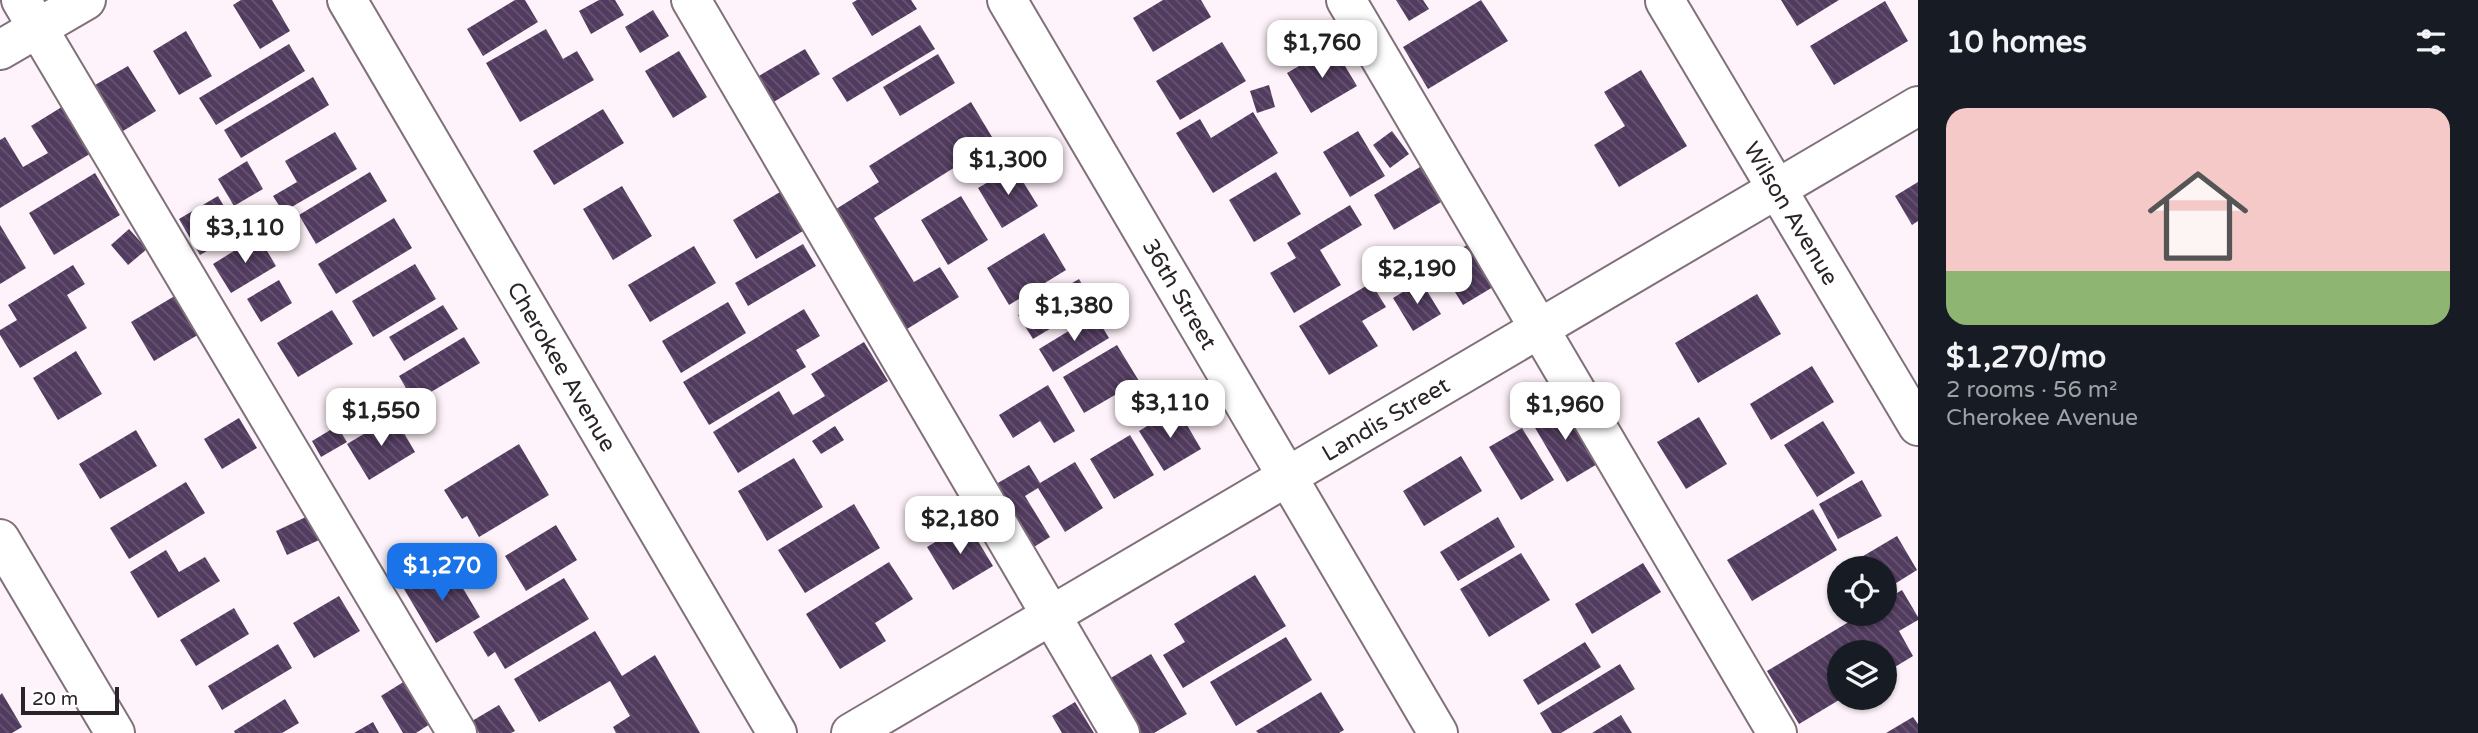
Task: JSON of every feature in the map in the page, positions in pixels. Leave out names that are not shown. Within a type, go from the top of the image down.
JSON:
[{"type":"street","points":[[0,50],[30,14],[86,0]]},
{"type":"street","name":"Cherokee Avenue","points":[[347,0],[777,733]]},
{"type":"street","points":[[691,0],[1120,733]]},
{"type":"street","name":"36th Street","points":[[1007,0],[1438,733]]},
{"type":"street","points":[[1346,0],[1777,733]]},
{"type":"street","name":"Wilson Avenue","points":[[1665,1],[1918,426]]},
{"type":"street","points":[[30,14],[457,733]]},
{"type":"street","name":"Landis Street","points":[[851,733],[1918,106]]},
{"type":"street","points":[[0,539],[115,733]]},
{"type":"building","points":[[241,0],[272,0],[290,31],[260,49],[233,5]]},
{"type":"building","points":[[515,0],[525,0],[538,22],[483,56],[467,29]]},
{"type":"building","points":[[599,0],[615,0],[624,15],[591,34],[579,11]]},
{"type":"building","points":[[857,0],[911,0],[917,9],[872,36],[852,3]]},
{"type":"building","points":[[1163,0],[1201,0],[1211,17],[1153,52],[1133,18]]},
{"type":"building","points":[[1396,0],[1423,0],[1429,9],[1409,21]]},
{"type":"building","points":[[1481,0],[1508,41],[1428,89],[1403,47]]},
{"type":"building","points":[[1781,0],[1839,0],[1797,26]]},
{"type":"building","points":[[1885,1],[1908,41],[1834,85],[1810,46]]},
{"type":"building","points":[[653,10],[669,36],[640,53],[625,27]]},
{"type":"building","points":[[920,25],[935,49],[847,102],[832,78]]},
{"type":"building","points":[[546,29],[563,59],[577,51],[594,80],[520,122],[486,63]]},
{"type":"building","points":[[186,31],[212,76],[179,95],[153,51]]},
{"type":"building","points":[[1222,42],[1246,81],[1180,120],[1156,81]]},
{"type":"building","points":[[289,44],[305,71],[216,125],[199,98]]},
{"type":"building","points":[[1333,46],[1357,86],[1311,113],[1287,73]]},
{"type":"building","points":[[805,49],[820,74],[772,103],[757,77]]},
{"type":"building","points":[[679,51],[707,97],[673,118],[645,71]]},
{"type":"building","points":[[938,54],[955,83],[900,116],[883,87]]},
{"type":"building","points":[[128,66],[156,111],[123,131],[95,85]]},
{"type":"building","points":[[1641,70],[1687,146],[1619,187],[1594,145],[1625,126],[1604,92]]},
{"type":"building","points":[[313,77],[329,105],[241,158],[224,130]]},
{"type":"building","points":[[1269,85],[1275,107],[1257,113],[1250,91]]},
{"type":"building","points":[[971,102],[995,142],[874,218],[914,282],[940,267],[959,297],[907,329],[833,211],[879,182],[869,166]]},
{"type":"building","points":[[65,105],[93,152],[0,208],[0,140],[5,137],[23,167],[48,153],[31,126]]},
{"type":"building","points":[[603,109],[624,143],[554,185],[533,151]]},
{"type":"building","points":[[1253,112],[1278,153],[1213,193],[1176,133],[1200,119],[1211,138]]},
{"type":"building","points":[[1358,131],[1385,176],[1350,197],[1323,152]]},
{"type":"building","points":[[1392,131],[1409,154],[1390,168],[1373,145]]},
{"type":"building","points":[[335,132],[357,169],[283,212],[273,196],[297,182],[285,161]]},
{"type":"building","points":[[247,161],[263,189],[234,206],[218,179]]},
{"type":"building","points":[[1014,167],[1038,206],[1002,228],[978,188]]},
{"type":"building","points":[[1420,167],[1441,202],[1394,230],[1374,195]]},
{"type":"building","points":[[370,172],[387,201],[316,244],[299,215]]},
{"type":"building","points":[[1276,172],[1301,214],[1254,242],[1229,200]]},
{"type":"building","points":[[95,173],[120,215],[54,255],[29,213]]},
{"type":"building","points":[[1918,182],[1918,221],[1912,225],[1895,196]]},
{"type":"building","points":[[622,186],[652,236],[613,260],[583,209]]},
{"type":"building","points":[[780,192],[803,231],[756,259],[733,220]]},
{"type":"building","points":[[218,196],[239,232],[200,255],[179,219]]},
{"type":"building","points":[[961,196],[988,240],[948,265],[921,220]]},
{"type":"building","points":[[1350,205],[1362,225],[1320,250],[1341,285],[1294,313],[1270,273],[1296,258],[1287,243]]},
{"type":"building","points":[[394,218],[412,248],[336,294],[318,264]]},
{"type":"building","points":[[0,225],[26,268],[0,284]]},
{"type":"building","points":[[129,229],[147,249],[128,265],[111,245]]},
{"type":"building","points":[[1044,233],[1066,270],[1009,305],[987,268]]},
{"type":"building","points":[[258,236],[276,266],[231,293],[213,264]]},
{"type":"building","points":[[1472,242],[1498,284],[1463,305],[1437,263]]},
{"type":"building","points":[[803,244],[816,266],[748,306],[735,283]]},
{"type":"building","points":[[694,246],[716,283],[650,322],[628,285]]},
{"type":"building","points":[[415,264],[436,299],[373,337],[352,301]]},
{"type":"building","points":[[73,265],[85,284],[67,295],[87,328],[20,368],[0,335],[0,330],[17,320],[8,305]]},
{"type":"building","points":[[1079,279],[1093,303],[1033,339],[1018,315]]},
{"type":"building","points":[[279,280],[292,303],[261,322],[247,299]]},
{"type":"building","points":[[1421,281],[1441,314],[1413,331],[1393,298]]},
{"type":"building","points":[[1371,283],[1386,307],[1362,321],[1378,346],[1329,375],[1299,326]]},
{"type":"building","points":[[178,294],[201,333],[154,361],[131,322]]},
{"type":"building","points":[[1757,294],[1781,334],[1698,383],[1675,343]]},
{"type":"building","points":[[728,302],[746,333],[681,373],[662,341]]},
{"type":"building","points":[[443,305],[458,329],[404,361],[389,337]]},
{"type":"building","points":[[804,309],[820,336],[796,350],[806,367],[709,425],[683,382]]},
{"type":"building","points":[[332,310],[353,344],[298,377],[277,343]]},
{"type":"building","points":[[1095,315],[1109,338],[1053,372],[1039,349]]},
{"type":"building","points":[[464,337],[480,363],[414,402],[399,376]]},
{"type":"building","points":[[864,342],[888,381],[738,473],[713,432],[779,391],[793,415],[825,396],[811,374]]},
{"type":"building","points":[[1117,345],[1139,381],[1084,413],[1063,377]]},
{"type":"building","points":[[76,351],[102,394],[58,420],[33,378]]},
{"type":"building","points":[[1812,366],[1834,402],[1771,440],[1750,404]]},
{"type":"building","points":[[1048,385],[1075,431],[1054,443],[1040,421],[1013,438],[999,415]]},
{"type":"building","points":[[1562,402],[1599,463],[1567,482],[1531,421]]},
{"type":"building","points":[[1177,408],[1201,449],[1164,471],[1139,431]]},
{"type":"building","points":[[394,416],[415,452],[369,480],[347,444]]},
{"type":"building","points":[[1699,417],[1727,464],[1686,489],[1657,442]]},
{"type":"building","points":[[239,418],[257,448],[222,469],[204,439]]},
{"type":"building","points":[[1823,421],[1855,473],[1817,497],[1784,445]]},
{"type":"building","points":[[337,426],[347,442],[321,457],[312,441]]},
{"type":"building","points":[[835,426],[844,440],[821,454],[812,441]]},
{"type":"building","points":[[1522,428],[1554,480],[1521,500],[1489,447]]},
{"type":"building","points":[[136,430],[157,466],[100,499],[79,464]]},
{"type":"building","points":[[1130,435],[1154,475],[1114,499],[1090,459]]},
{"type":"building","points":[[519,444],[549,495],[479,537],[467,516],[462,519],[444,490]]},
{"type":"building","points":[[1461,456],[1482,491],[1424,526],[1403,491]]},
{"type":"building","points":[[794,458],[823,507],[767,541],[738,491]]},
{"type":"building","points":[[1075,462],[1103,508],[1065,532],[1038,488],[1025,496],[1050,537],[1029,550],[991,487],[1029,465],[1040,483]]},
{"type":"building","points":[[1862,480],[1882,516],[1838,539],[1819,504]]},
{"type":"building","points":[[186,482],[205,513],[129,559],[110,528]]},
{"type":"building","points":[[854,504],[880,548],[805,593],[778,550]]},
{"type":"building","points":[[1813,509],[1837,550],[1752,601],[1727,560]]},
{"type":"building","points":[[308,516],[319,540],[287,555],[276,531]]},
{"type":"building","points":[[1498,517],[1515,547],[1458,581],[1440,552]]},
{"type":"building","points":[[967,523],[993,566],[953,590],[927,547]]},
{"type":"building","points":[[556,525],[577,560],[526,591],[505,556]]},
{"type":"building","points":[[1897,536],[1917,570],[1897,582],[1897,556],[1863,556]]},
{"type":"building","points":[[166,550],[179,572],[205,557],[220,581],[158,618],[130,572]]},
{"type":"building","points":[[1521,553],[1550,600],[1489,637],[1460,589]]},
{"type":"building","points":[[889,562],[913,599],[875,623],[886,641],[840,669],[806,614]]},
{"type":"building","points":[[448,563],[480,617],[436,643],[404,589]]},
{"type":"building","points":[[1643,563],[1661,592],[1592,634],[1575,604]]},
{"type":"building","points":[[1255,575],[1286,626],[1183,688],[1163,655],[1185,642],[1174,624]]},
{"type":"building","points":[[564,578],[589,619],[505,669],[495,652],[488,657],[473,632]]},
{"type":"building","points":[[1902,590],[1918,617],[1918,620],[1899,631],[1913,656],[1897,666],[1897,640],[1827,640],[1827,707],[1799,724],[1767,671],[1842,626],[1897,626],[1897,593]]},
{"type":"building","points":[[339,596],[360,631],[314,658],[293,623]]},
{"type":"building","points":[[234,608],[249,634],[196,666],[180,640]]},
{"type":"building","points":[[595,631],[622,676],[655,655],[700,733],[616,733],[613,727],[630,716],[610,681],[539,722],[514,679]]},
{"type":"building","points":[[1286,637],[1312,680],[1236,726],[1210,682]]},
{"type":"building","points":[[1585,642],[1601,667],[1538,705],[1523,680]]},
{"type":"building","points":[[278,644],[292,668],[222,710],[208,686]]},
{"type":"building","points":[[1151,654],[1187,714],[1154,733],[1135,733],[1104,682]]},
{"type":"building","points":[[1620,664],[1635,689],[1561,733],[1552,733],[1540,713]]},
{"type":"building","points":[[405,681],[430,724],[416,733],[403,733],[381,696]]},
{"type":"building","points":[[1321,692],[1344,730],[1339,733],[1256,731]]},
{"type":"building","points":[[2,693],[22,727],[12,733],[0,733]]},
{"type":"building","points":[[285,699],[299,723],[282,733],[235,733],[234,731]]},
{"type":"building","points":[[1075,702],[1094,733],[1062,733],[1052,716]]},
{"type":"building","points":[[499,705],[515,731],[479,733],[472,721]]},
{"type":"building","points":[[1621,715],[1632,733],[1592,733]]},
{"type":"building","points":[[1913,717],[1918,724],[1918,733],[1886,733]]},
{"type":"building","points":[[373,722],[379,733],[354,733]]}]
